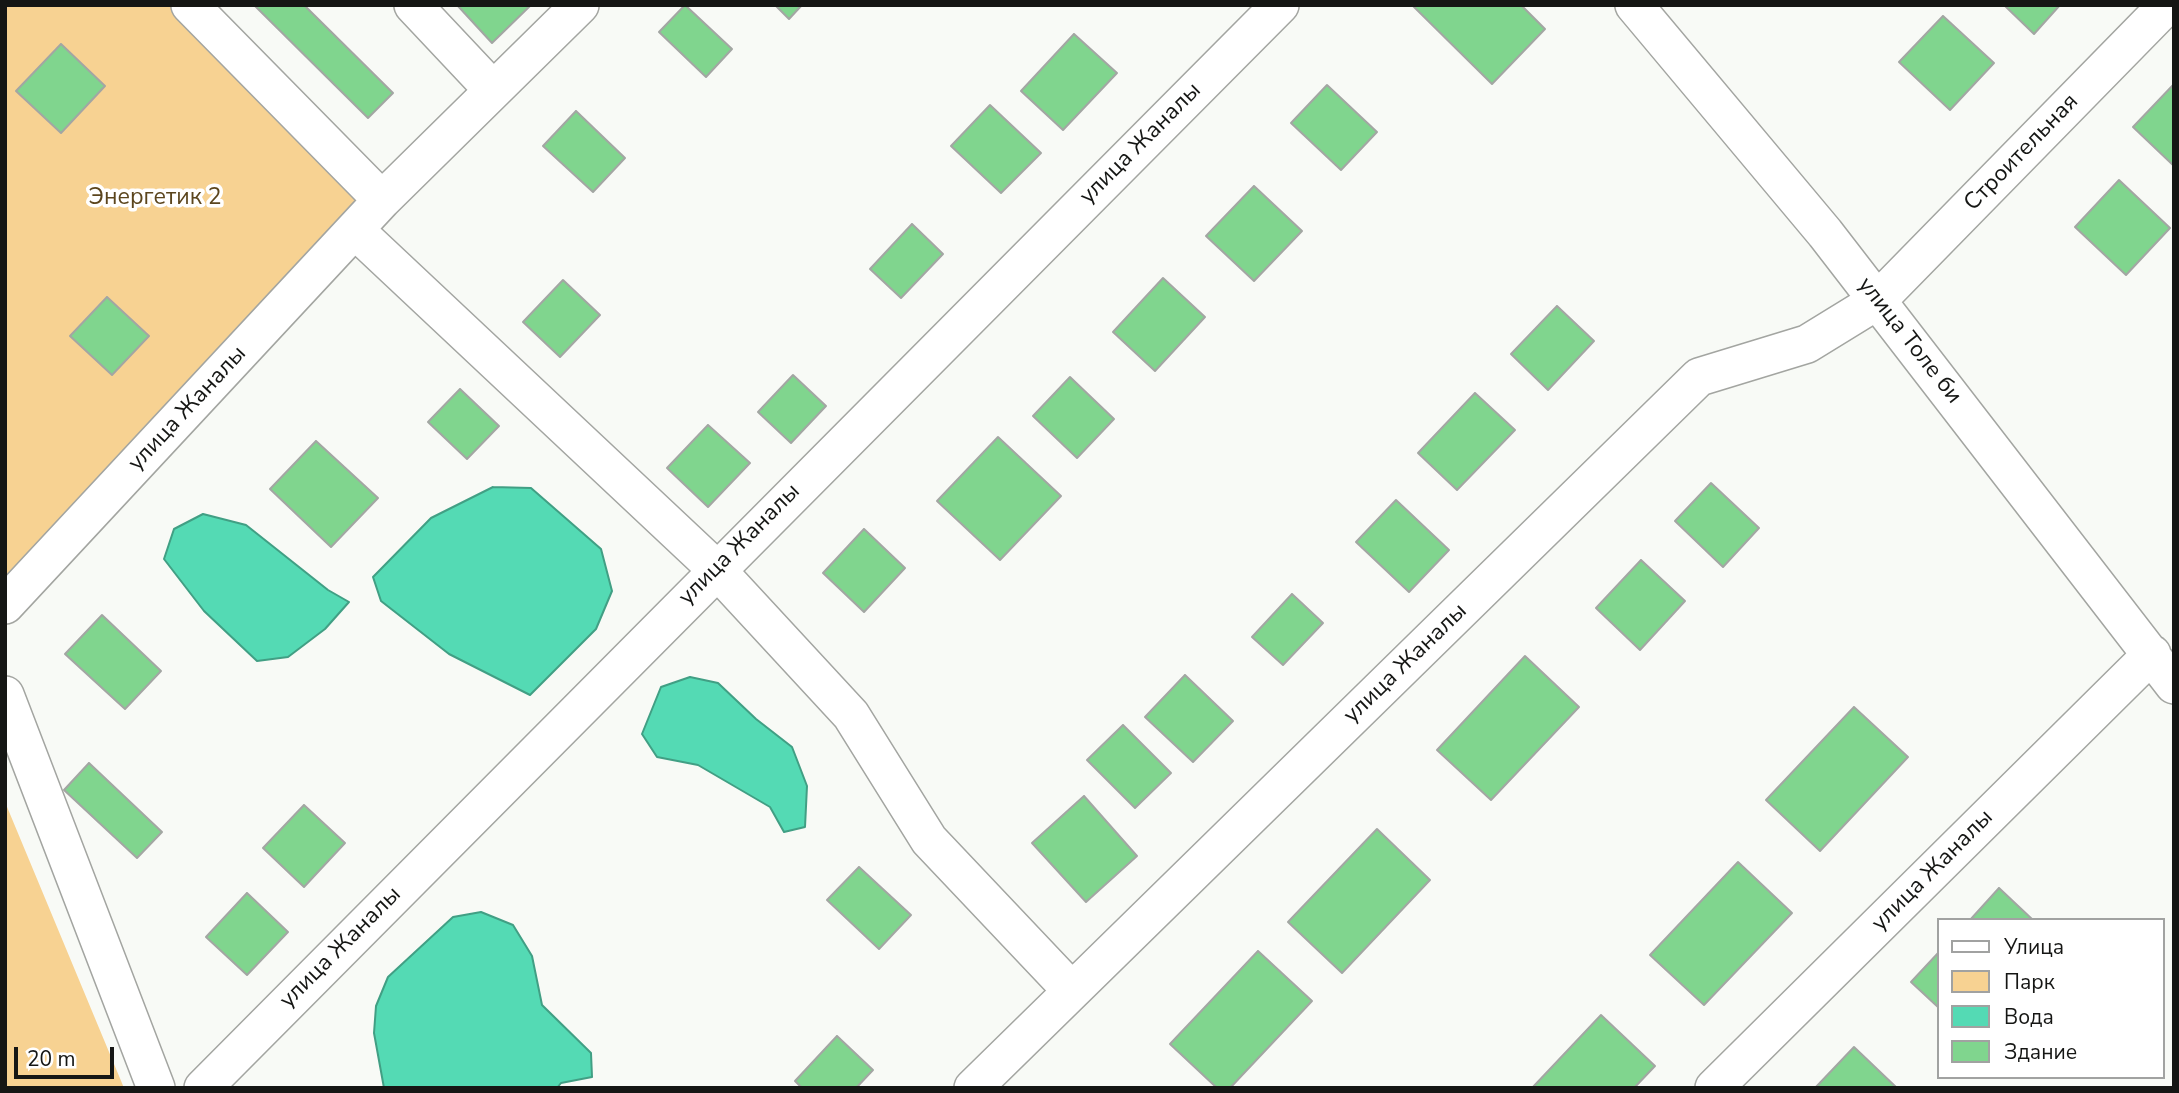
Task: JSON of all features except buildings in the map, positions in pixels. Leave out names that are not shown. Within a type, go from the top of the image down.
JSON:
[{"type":"street","points":[[190,5],[382,200]]},
{"type":"street","points":[[413,5],[493,90]]},
{"type":"street","name":"улица Жаналы","points":[[5,605],[382,200],[580,5]]},
{"type":"street","name":"улица Жаналы","points":[[203,1088],[716,569],[1280,5]]},
{"type":"street","name":"улица Толе би","points":[[1634,5],[1825,233],[2174,685]]},
{"type":"street","name":"Строительная","points":[[1877,301],[2166,5]]},
{"type":"street","points":[[355,230],[716,569],[851,715],[929,841],[1072,991]]},
{"type":"street","name":"улица Жаналы","points":[[973,1088],[1699,377],[1807,344],[1877,301]]},
{"type":"street","name":"улица Жаналы","points":[[1714,1088],[2152,654]]},
{"type":"street","points":[[5,695],[156,1088]]},
{"type":"green space","name":"Энергетик 2","points":[[5,5],[179,5],[361,197],[5,577]]},
{"type":"green space","points":[[5,802],[124,1088],[5,1088]]},
{"type":"water","points":[[493,487],[531,488],[601,549],[612,591],[596,629],[530,695],[449,654],[381,601],[373,577],[431,518]]},
{"type":"water","points":[[203,514],[246,525],[328,590],[349,602],[325,629],[288,657],[257,661],[204,611],[164,559],[174,529]]},
{"type":"water","points":[[690,677],[718,683],[756,719],[792,747],[807,786],[805,827],[784,832],[770,807],[698,765],[657,757],[642,734],[661,687]]},
{"type":"water","points":[[481,912],[513,925],[532,956],[542,1005],[591,1053],[592,1077],[561,1083],[557,1088],[384,1088],[374,1033],[376,1006],[388,977],[453,917]]}]
